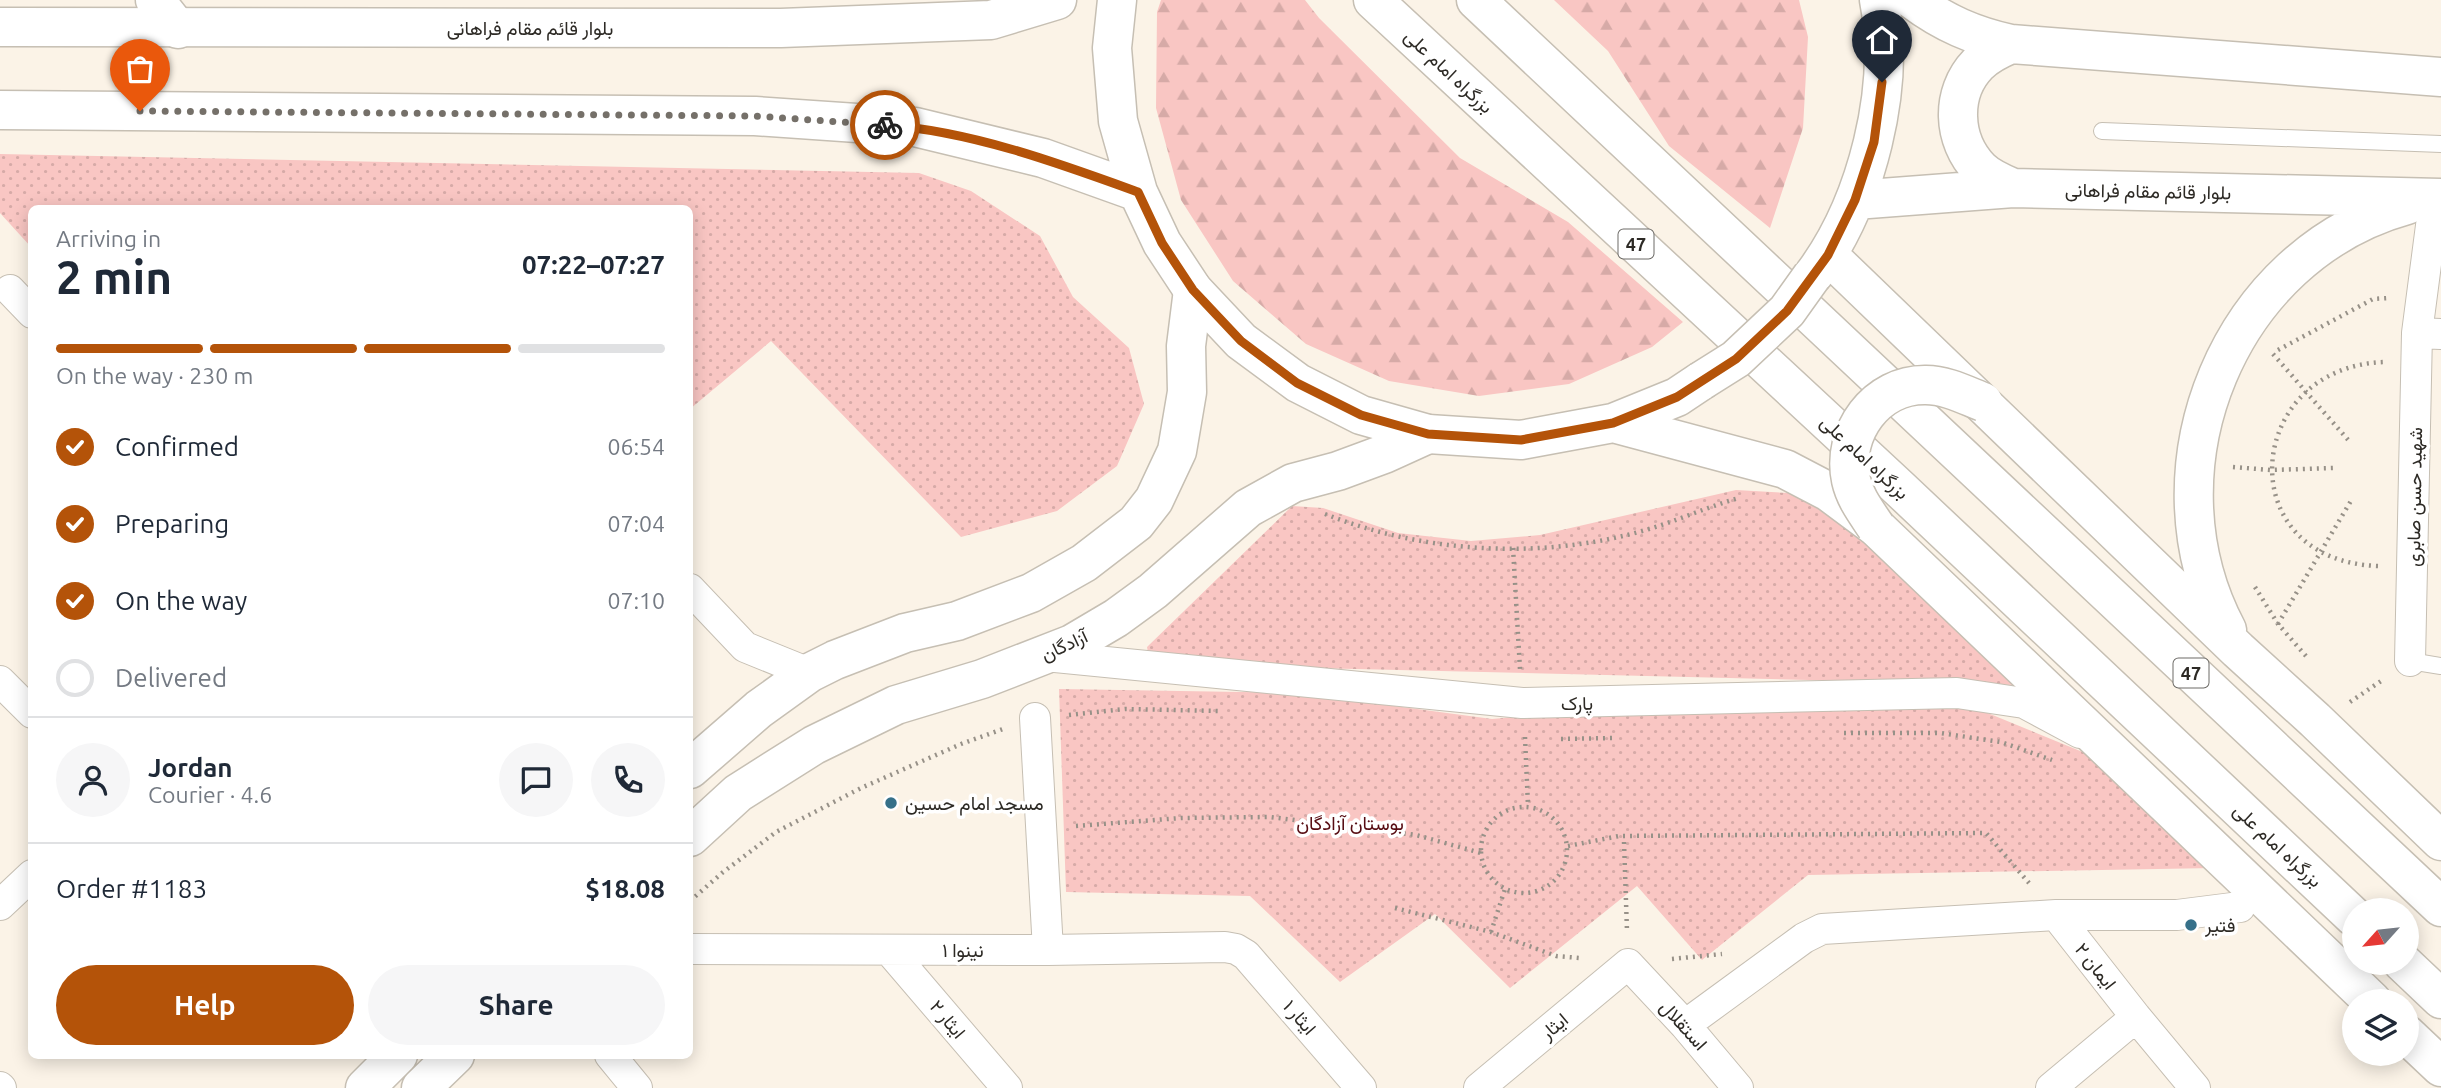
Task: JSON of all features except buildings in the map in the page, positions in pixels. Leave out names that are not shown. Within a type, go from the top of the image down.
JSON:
[{"type":"main road","points":[[781,28],[825,0]]},
{"type":"main road","name":"بلوار قائم مقام فراهانی","points":[[0,27],[170,10],[781,28],[991,20],[1057,0]]},
{"type":"main road","points":[[1117,0],[1112,48],[1118,121],[1138,192],[1162,243],[1193,290],[1241,341],[1297,383],[1361,415],[1428,434],[1521,440],[1613,423],[1677,397],[1736,359],[1787,311],[1820,265],[1855,200],[1874,142],[1882,82],[1882,15],[1879,0]]},
{"type":"main road","name":"بزرگراه امام علی","points":[[1373,0],[1909,497],[2342,906]]},
{"type":"main road","name":"47","points":[[1476,0],[2441,907]]},
{"type":"main road","points":[[1913,0],[1935,17],[1959,29],[2011,44],[2441,77]]},
{"type":"main road","points":[[2011,44],[1993,52],[1978,64],[1966,81],[1959,99],[1958,119],[1961,138],[1975,162],[1996,181],[2013,188]]},
{"type":"main road","points":[[0,110],[755,116],[915,127],[1043,158],[1138,192]]},
{"type":"main road","name":"بلوار قائم مقام فراهانی","points":[[1855,200],[2013,188],[2437,198]]},
{"type":"main road","points":[[2238,650],[2220,617],[2206,582],[2197,545],[2193,507],[2193,470],[2199,432],[2209,395],[2224,360],[2243,326],[2267,294],[2294,267],[2325,243],[2358,223],[2394,208],[2437,198]]},
{"type":"main road","points":[[1820,265],[1983,402],[2238,650],[2441,841]]},
{"type":"main road","points":[[693,766],[759,709],[810,673],[835,660],[905,633],[957,621],[1031,593],[1084,563],[1136,523],[1154,500],[1177,451],[1187,392],[1186,345],[1193,290]]},
{"type":"main road","points":[[1876,527],[1859,501],[1851,480],[1850,456],[1854,433],[1866,413],[1882,398],[1905,388],[1926,384],[1949,388],[1983,402]]},
{"type":"main road","points":[[1613,423],[1785,469],[1829,492],[1876,527],[2359,989]]},
{"type":"main road","name":"آزادگان","points":[[693,834],[738,793],[814,744],[896,705],[982,679],[1072,644],[1116,618],[1153,591],[1248,508],[1293,483],[1350,467],[1428,434]]},
{"type":"main road","points":[[2416,975],[2441,999]]},
{"type":"main road","points":[[2419,1046],[2441,1067]]},
{"type":"main road","points":[[365,1088],[394,1059]]},
{"type":"main road","points":[[421,1088],[451,1059]]},
{"type":"street","name":"شهید حسن صابری","points":[[2410,661],[2412,568],[2425,343],[2422,296],[2437,198]]},
{"type":"street","points":[[693,592],[745,647],[810,673]]},
{"type":"street","name":"پارک","points":[[1041,656],[1522,703],[1957,694],[2024,703],[2104,746]]},
{"type":"street","points":[[0,681],[28,709]]},
{"type":"street","points":[[1035,718],[1048,950]]},
{"type":"street","points":[[0,905],[28,879]]},
{"type":"street","points":[[1685,1024],[1804,938],[1822,929],[2056,915],[2177,915],[2240,907]]},
{"type":"street","name":"ایمان ۲","points":[[2056,915],[2195,1088]]},
{"type":"street","name":"نینوا ۱","points":[[693,949],[1048,950],[1225,947],[1236,950]]},
{"type":"street","name":"ایثار ۲","points":[[889,950],[1007,1088]]},
{"type":"street","name":"ایثار ۱","points":[[1236,950],[1246,955],[1361,1088]]},
{"type":"street","name":"استقلال","points":[[1628,964],[1685,1024],[1738,1088]]},
{"type":"street","name":"ایثار","points":[[1479,1088],[1628,964]]},
{"type":"street","points":[[2052,1088],[2136,1017]]},
{"type":"street","points":[[613,1059],[637,1088]]},
{"type":"lane","points":[[2102,131],[2441,144]]},
{"type":"lane","points":[[2410,661],[2441,666]]},
{"type":"path","points":[[2265,364],[2272,353],[2373,299],[2422,296]]},
{"type":"path","points":[[2412,568],[2360,566],[2339,561],[2320,552],[2304,540],[2280,509],[2270,470],[2281,427],[2291,408],[2306,391],[2341,370],[2425,343]]},
{"type":"path","points":[[2272,353],[2349,441]]},
{"type":"path","points":[[2230,467],[2270,470],[2334,468]]},
{"type":"path","points":[[1324,513],[1381,532],[1425,542],[1513,548],[1599,541],[1641,532],[1719,503],[1751,497]]},
{"type":"path","points":[[2278,624],[2352,499]]},
{"type":"path","points":[[2249,578],[2278,624],[2313,663]]},
{"type":"path","points":[[2357,713],[2347,704],[2410,661]]},
{"type":"path","points":[[693,898],[776,832],[860,788],[961,744],[1035,718],[1125,709],[1231,711]]},
{"type":"path","points":[[1831,733],[1940,733],[2001,742],[2060,762]]},
{"type":"path","points":[[1512,737],[1538,738]]},
{"type":"path","points":[[1552,739],[1618,738]]},
{"type":"path","points":[[1528,806],[1543,810],[1556,819],[1568,846],[1567,862],[1559,875],[1549,886],[1535,892],[1520,893],[1505,889],[1493,880],[1484,867],[1481,853],[1482,837],[1489,824],[1499,813],[1513,807],[1528,806]]},
{"type":"path","points":[[1041,828],[1181,818],[1270,817],[1416,835],[1481,853]]},
{"type":"path","points":[[1568,846],[1619,836],[1986,833],[2056,915]]},
{"type":"path","points":[[1624,842],[1628,964]]},
{"type":"path","points":[[1491,932],[1505,889]]},
{"type":"path","points":[[1395,908],[1491,932],[1556,956],[1628,964],[1728,953]]},
{"type":"green space","points":[[1161,0],[1305,0],[1319,18],[1460,158],[1568,222],[1683,322],[1652,347],[1569,384],[1479,396],[1389,381],[1306,344],[1233,281],[1181,200],[1156,108],[1157,12]]},
{"type":"green space","points":[[1554,0],[1799,0],[1808,37],[1803,128],[1770,228],[1669,146],[1608,51]]},
{"type":"green space","points":[[0,154],[919,173],[971,191],[1040,236],[1073,297],[1129,348],[1144,404],[1117,466],[1057,511],[961,537],[771,341],[693,406],[693,205],[28,205],[28,244],[0,213]]},
{"type":"green space","points":[[1736,490],[1788,493],[1848,524],[2016,685],[1150,664],[1147,647],[1292,506],[1323,508],[1398,533],[1471,541],[1540,535]]},
{"type":"green space","name":"بوستان آزادگان","points":[[1059,689],[1297,693],[1492,719],[1682,702],[1978,709],[2090,755],[2214,868],[1808,875],[1702,960],[1637,886],[1510,988],[1435,914],[1340,982],[1250,896],[1066,892]]},
{"type":"way so far","points":[[140,111],[755,116],[885,125]]},
{"type":"place","name":"مسجد امام حسین","points":[[891,803]]},
{"type":"place","name":"فتیر","points":[[2191,925]]},
{"type":"route","points":[[885,125],[915,127],[1043,158],[1138,192],[1162,243],[1193,290],[1241,341],[1297,383],[1361,415],[1428,434],[1521,440],[1613,423],[1677,397],[1736,359],[1787,311],[1828,255],[1855,200],[1874,142],[1882,82]]}]
